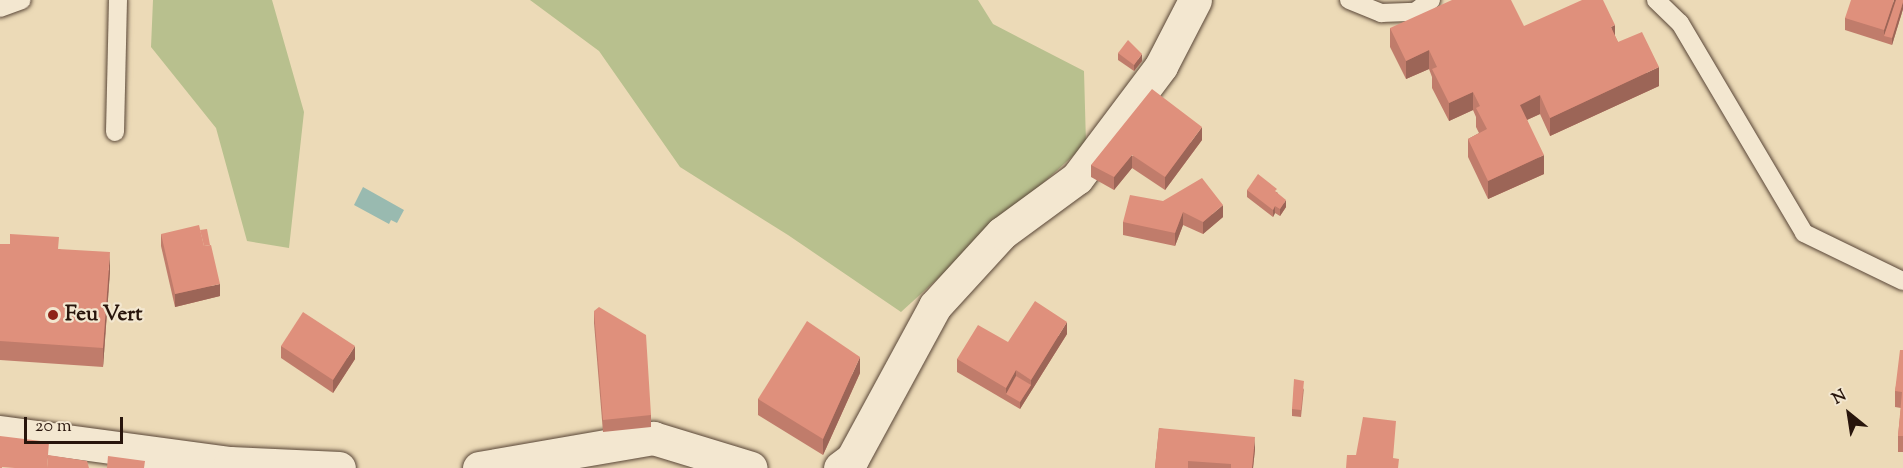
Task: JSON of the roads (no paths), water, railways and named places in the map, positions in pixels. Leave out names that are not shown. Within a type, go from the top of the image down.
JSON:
[{"type":"street","points":[[840,468],[852,459],[935,306],[1002,233],[1077,178],[1161,66],[1195,0]]},
{"type":"street","points":[[0,432],[230,463],[339,468]]},
{"type":"street","points":[[479,468],[653,438],[751,468]]},
{"type":"lane","points":[[0,8],[22,0]]},
{"type":"lane","points":[[115,132],[118,0]]},
{"type":"lane","points":[[1349,0],[1381,14],[1415,12],[1431,0]]},
{"type":"lane","points":[[1656,0],[1680,23],[1804,233],[1903,281]]},
{"type":"water","points":[[363,187],[404,210],[397,223],[391,220],[389,224],[354,205]]},
{"type":"place","name":"Feu Vert","points":[[53,315]]}]
